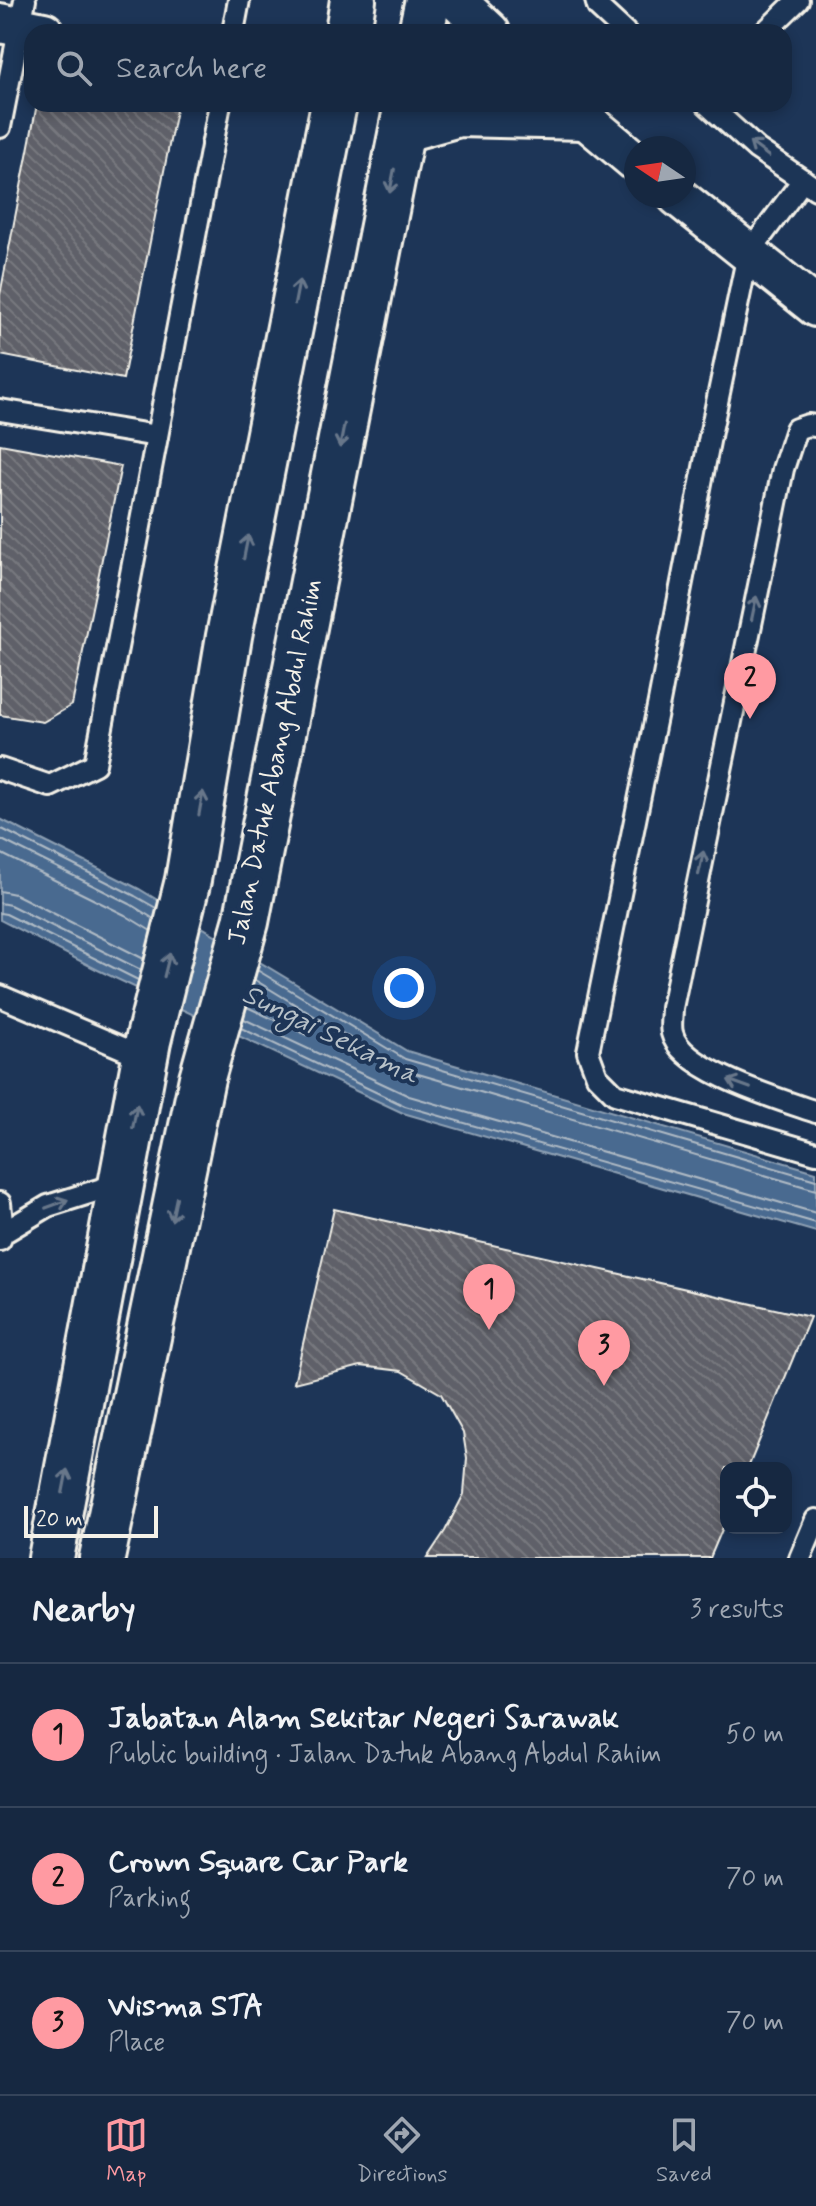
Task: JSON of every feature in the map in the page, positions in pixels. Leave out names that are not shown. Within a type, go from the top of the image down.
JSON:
[{"type":"street","points":[[349,24],[353,0]]},
{"type":"street","points":[[423,24],[428,0]]},
{"type":"street","points":[[456,0],[482,24]]},
{"type":"street","points":[[51,1558],[147,1049],[188,880],[229,636],[332,112]]},
{"type":"street","points":[[404,118],[576,112],[624,152]]},
{"type":"street","name":"Jalan Datuk Abang Abdul Rahim","points":[[102,1558],[202,1078],[246,922],[404,118]]},
{"type":"street","points":[[692,208],[816,307]]},
{"type":"lane","points":[[234,24],[239,0]]},
{"type":"lane","points":[[596,0],[598,7],[616,24]]},
{"type":"lane","points":[[773,24],[798,0]]},
{"type":"lane","points":[[0,127],[22,20]]},
{"type":"lane","points":[[0,769],[50,786],[95,764],[218,112]]},
{"type":"lane","points":[[716,112],[757,149],[810,184],[748,254],[588,1052],[597,1076],[615,1094],[816,1153]]},
{"type":"lane","points":[[0,410],[157,436]]},
{"type":"lane","points":[[816,426],[796,429],[783,469],[672,1008],[672,1035],[688,1056],[724,1079],[816,1112]]},
{"type":"lane","points":[[0,996],[147,1049]]},
{"type":"lane","points":[[0,1203],[2,1236],[48,1206],[121,1183]]},
{"type":"lane","points":[[800,1558],[816,1520]]},
{"type":"water","name":"Sungai Sekama","points":[[0,819],[139,889],[407,1051],[816,1172],[816,1232],[403,1113],[98,970],[0,920]]},
{"type":"building","points":[[35,112],[176,112],[123,379],[0,355],[0,295]]},
{"type":"building","points":[[0,444],[121,466],[72,705],[43,722],[0,715]]},
{"type":"building","points":[[334,1209],[810,1317],[750,1462],[720,1462],[720,1534],[710,1558],[427,1558],[464,1494],[467,1458],[463,1433],[441,1394],[401,1371],[361,1366],[294,1383]]},
{"type":"place","name":"Crown Square Car Park","points":[[750,719]]},
{"type":"place","name":"Jabatan Alam Sekitar Negeri Sarawak","points":[[489,1330]]},
{"type":"place","name":"Wisma STA","points":[[604,1386]]}]
